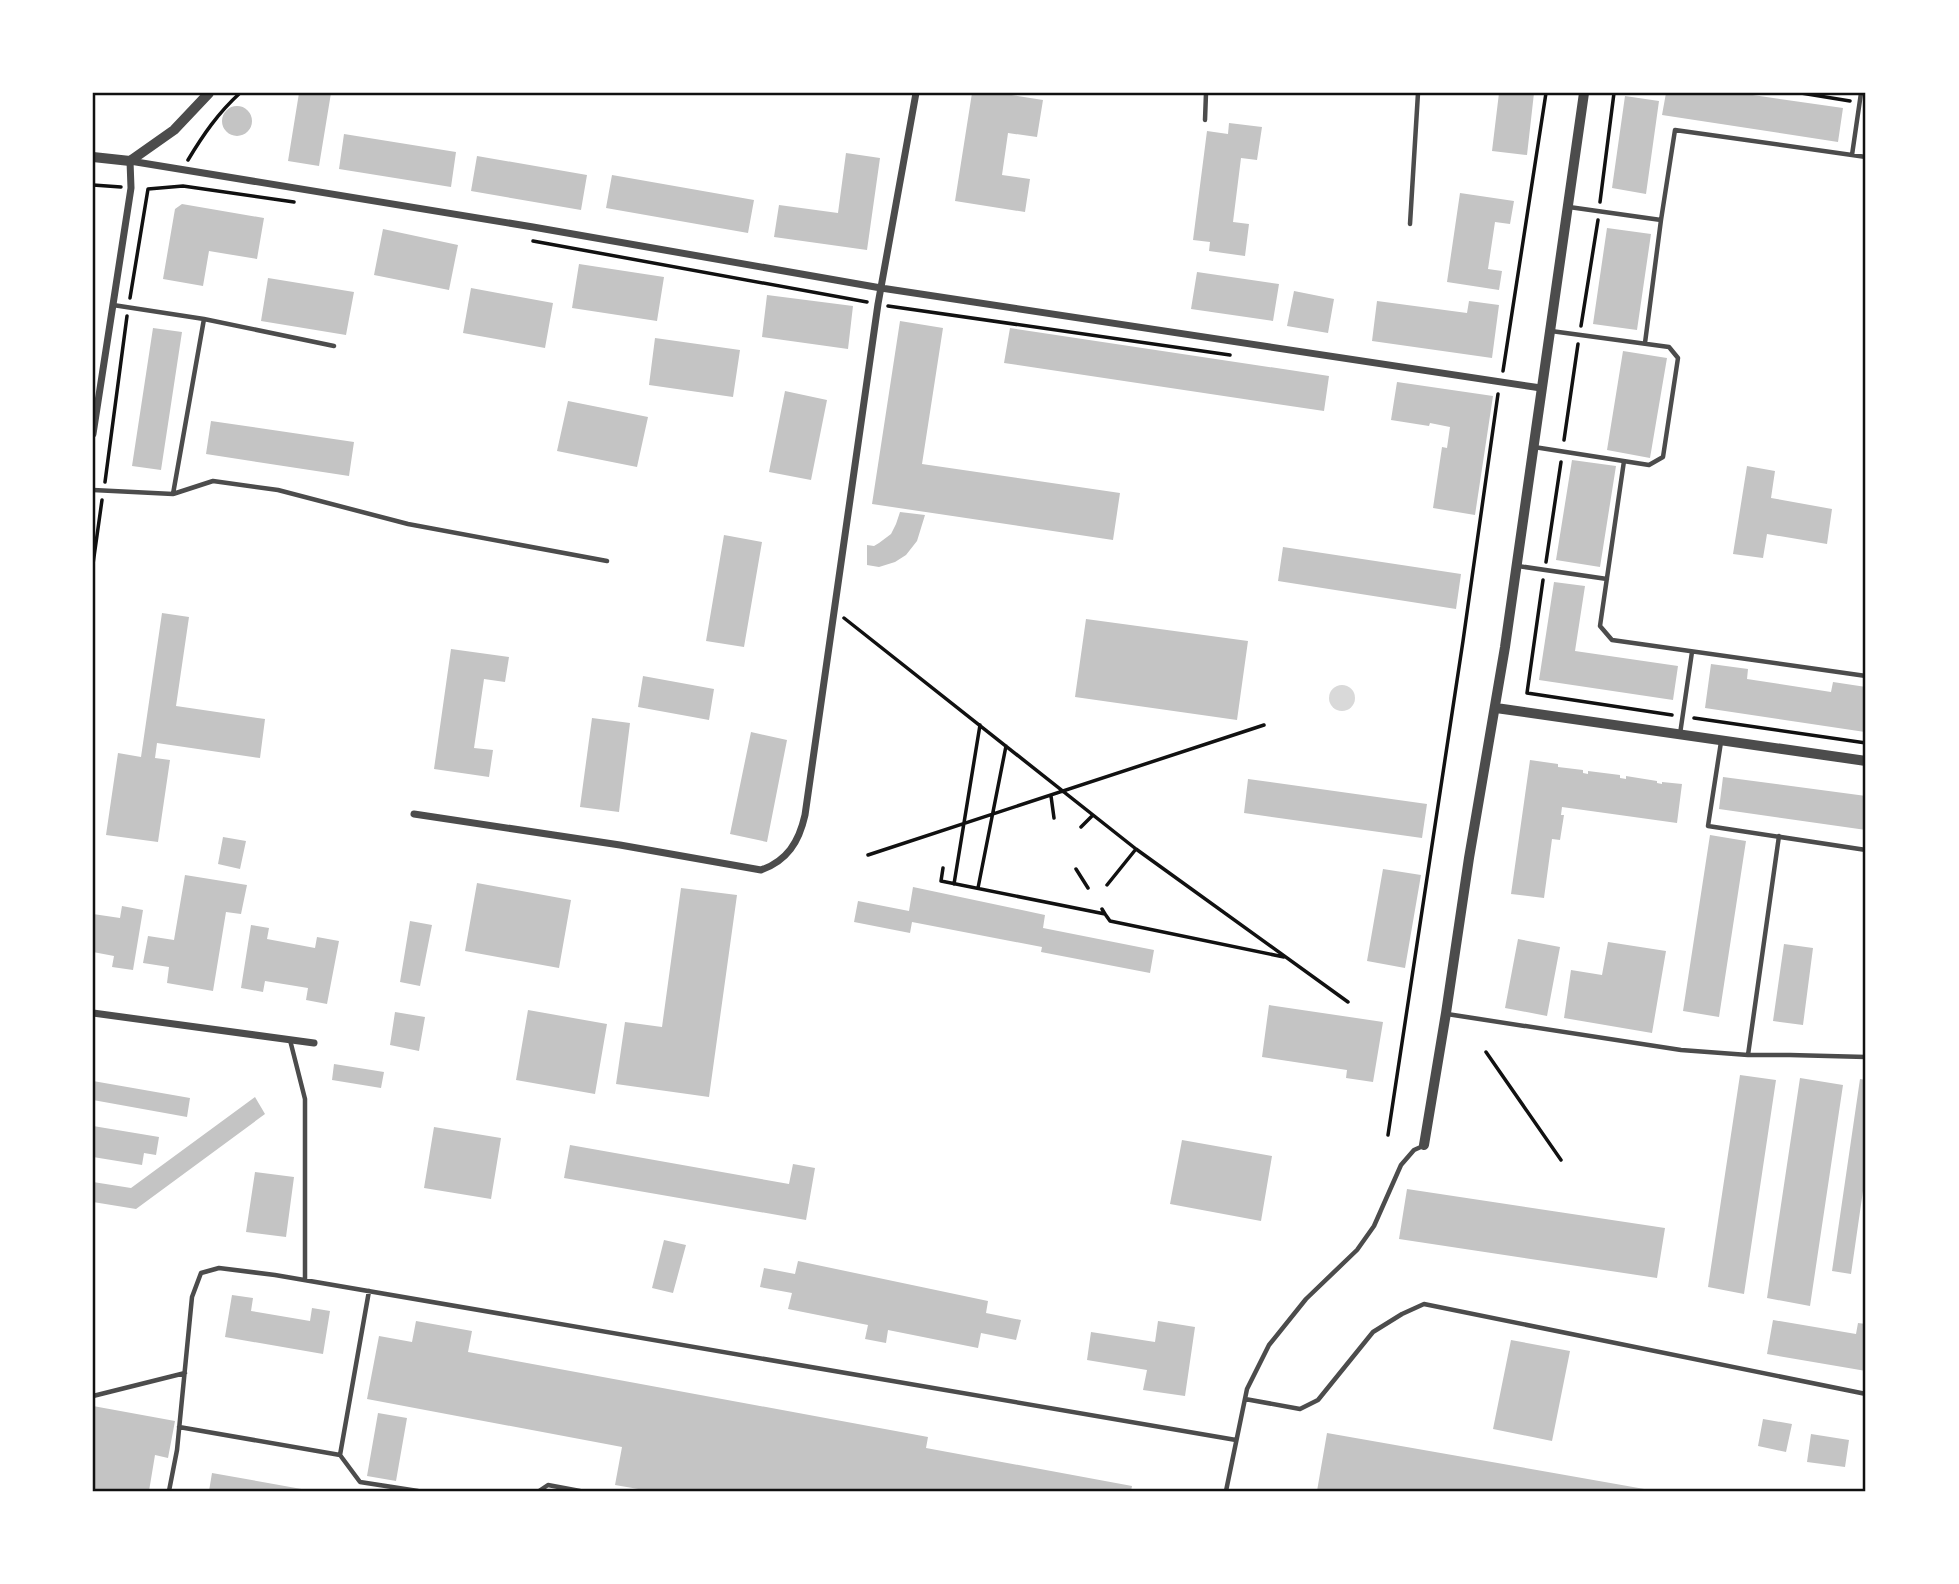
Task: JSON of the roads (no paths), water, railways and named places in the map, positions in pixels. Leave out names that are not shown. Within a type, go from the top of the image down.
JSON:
[{"type":"street","points":[[130,161],[174,130],[209,93]]},
{"type":"street","points":[[414,814],[621,845],[761,870],[774,866],[791,850],[802,831],[878,304],[916,93]]},
{"type":"street","points":[[1424,1146],[1469,858],[1496,708],[1584,93]]},
{"type":"street","points":[[93,157],[186,169],[881,288],[1541,388]]},
{"type":"street","points":[[93,434],[131,188],[130,161]]},
{"type":"street","points":[[1496,708],[1866,761]]},
{"type":"street","points":[[93,1013],[313,1043]]},
{"type":"lane","points":[[1205,120],[1206,93]]},
{"type":"lane","points":[[1410,224],[1418,93]]},
{"type":"lane","points":[[1852,155],[1860,93]]},
{"type":"lane","points":[[1645,343],[1675,130],[1866,157]]},
{"type":"lane","points":[[1569,207],[1661,220]]},
{"type":"lane","points":[[112,305],[204,318],[334,346]]},
{"type":"lane","points":[[173,494],[204,318]]},
{"type":"lane","points":[[1533,447],[1649,465],[1663,457],[1678,358],[1669,347],[1550,330]]},
{"type":"lane","points":[[1624,461],[1600,626],[1612,640],[1866,676]]},
{"type":"lane","points":[[93,490],[173,494],[213,481],[278,490],[408,524],[607,561]]},
{"type":"lane","points":[[1517,566],[1607,579]]},
{"type":"lane","points":[[1680,734],[1692,652]]},
{"type":"lane","points":[[1721,740],[1709,826],[1866,849]]},
{"type":"lane","points":[[1748,1055],[1779,836]]},
{"type":"lane","points":[[1446,1013],[1681,1050],[1748,1055],[1866,1058]]},
{"type":"lane","points":[[290,1040],[305,1099],[305,1280]]},
{"type":"lane","points":[[1226,1491],[1247,1389],[1269,1345],[1306,1299],[1357,1251],[1374,1226],[1401,1166],[1413,1150],[1424,1146]]},
{"type":"lane","points":[[169,1491],[180,1427],[192,1297],[201,1273],[219,1268],[305,1280],[1236,1440]]},
{"type":"lane","points":[[340,1455],[369,1291]]},
{"type":"lane","points":[[1245,1399],[1300,1409],[1318,1400],[1373,1332],[1424,1304],[1866,1394]]},
{"type":"lane","points":[[93,1396],[185,1373]]},
{"type":"lane","points":[[180,1427],[340,1455],[360,1482],[418,1491]]},
{"type":"lane","points":[[539,1491],[548,1485],[580,1491]]}]
